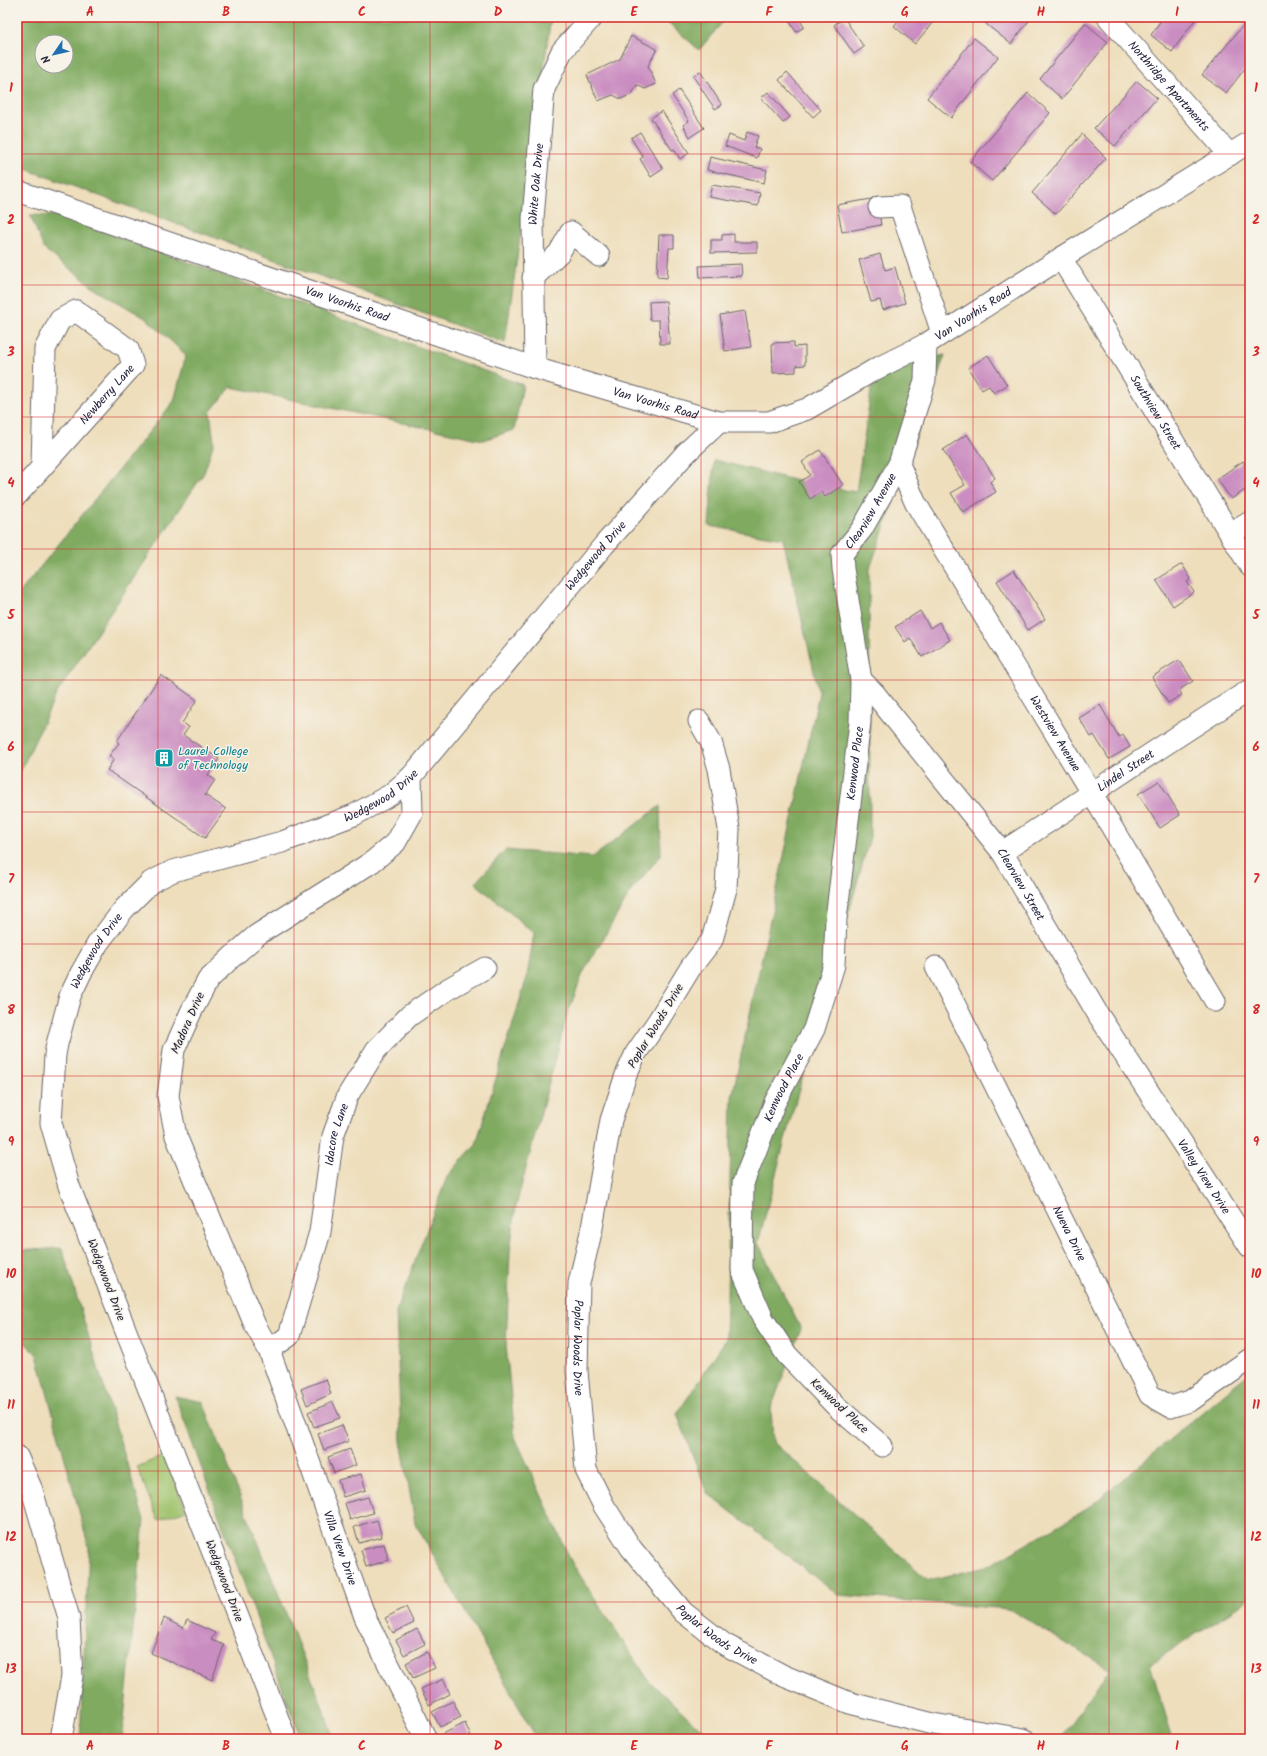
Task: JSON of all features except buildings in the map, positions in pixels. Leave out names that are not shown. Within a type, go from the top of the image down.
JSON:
[{"type":"street","name":"White Oak Drive","points":[[535,368],[533,218],[544,89],[562,51],[592,17]]},
{"type":"street","name":"Northridge Apartments","points":[[1108,17],[1230,155]]},
{"type":"street","name":"Van Voorhis Road","points":[[17,191],[535,368],[719,422],[769,422],[807,409],[874,370],[934,338],[1250,142]]},
{"type":"street","name":"Clearview Avenue","points":[[861,680],[843,569],[842,554],[862,529],[899,464],[925,380],[934,338],[900,206],[880,207]]},
{"type":"street","points":[[533,278],[558,253],[570,232],[598,256]]},
{"type":"street","name":"Southview Street","points":[[1061,258],[1250,566]]},
{"type":"street","name":"Newberry Lane","points":[[17,495],[133,365],[128,349],[76,311],[60,320],[45,349],[42,466]]},
{"type":"street","name":"Wedgewood Drive","points":[[286,1739],[69,1186],[51,1124],[55,1055],[60,1029],[70,996],[81,973],[98,944],[124,909],[151,882],[173,871],[282,842],[354,815],[390,795],[411,777],[604,545],[686,453],[719,422]]},
{"type":"street","name":"Westview Avenue","points":[[899,464],[915,502],[1092,794],[1215,1001]]},
{"type":"street","name":"Clearview Street","points":[[861,680],[875,694],[1002,852],[1098,1016],[1157,1107]]},
{"type":"street","name":"Kenwood Place","points":[[861,680],[860,722],[836,919],[834,965],[814,1029],[775,1102],[743,1183],[742,1270],[763,1319],[787,1355],[837,1407],[882,1446]]},
{"type":"street","name":"Lindel Street","points":[[1002,852],[1092,794],[1185,731],[1250,690]]},
{"type":"street","name":"Poplar Woods Drive","points":[[699,722],[711,742],[719,769],[729,829],[726,889],[712,940],[691,967],[658,1021],[636,1053],[626,1075],[611,1120],[592,1228],[579,1283],[577,1371],[586,1470],[604,1506],[631,1548],[683,1612],[724,1644],[784,1676],[850,1703],[932,1724],[1024,1739]]},
{"type":"street","name":"Madora Drive","points":[[269,1350],[255,1325],[176,1136],[168,1096],[174,1050],[191,1012],[208,980],[232,957],[257,935],[372,862],[395,843],[412,813],[411,777]]},
{"type":"street","name":"Nueva Drive","points":[[936,967],[1150,1395],[1171,1407],[1190,1401],[1250,1359]]},
{"type":"street","name":"Idacore Lane","points":[[269,1350],[289,1336],[320,1232],[333,1136],[348,1095],[376,1050],[409,1016],[448,989],[485,968]]},
{"type":"street","name":"Valley View Drive","points":[[1157,1107],[1250,1248]]},
{"type":"street","name":"Villa View Drive","points":[[269,1350],[365,1617],[426,1739]]},
{"type":"street","points":[[17,1456],[32,1490],[69,1618],[72,1676],[61,1739]]},
{"type":"green space","points":[[17,17],[551,17],[505,343],[17,166]]},
{"type":"green space","points":[[662,17],[727,17],[699,50]]},
{"type":"green space","points":[[30,215],[61,216],[523,385],[514,430],[483,440],[231,387],[210,412],[214,442],[204,473],[57,693],[17,779],[17,596],[174,401],[186,355],[147,319],[99,291],[44,249]]},
{"type":"green space","points":[[945,355],[869,571],[870,837],[787,1132],[758,1243],[801,1329],[771,1408],[773,1442],[928,1580],[987,1567],[1087,1509],[1250,1372],[1250,1597],[1236,1608],[1150,1664],[1173,1739],[1062,1739],[1061,1738],[1109,1669],[1009,1609],[838,1595],[707,1493],[677,1414],[726,1339],[732,1097],[819,693],[783,539],[709,526],[714,460],[806,483],[856,492],[874,370]]},
{"type":"green space","points":[[660,806],[661,855],[631,891],[583,973],[567,1015],[516,1206],[510,1252],[506,1346],[515,1437],[572,1563],[649,1681],[712,1739],[537,1739],[415,1523],[401,1441],[396,1311],[447,1177],[476,1144],[527,977],[534,933],[475,883],[505,850],[593,857]]},
{"type":"green space","points":[[62,1248],[144,1520],[122,1739],[80,1739],[89,1548],[37,1355],[17,1335],[17,1251]]},
{"type":"green space","points":[[175,1396],[203,1402],[334,1739],[301,1739]]},
{"type":"green space","points":[[165,1455],[186,1510],[158,1520],[137,1467]]},
{"type":"place","name":"Laurel College of Technology","points":[[164,758]]}]
